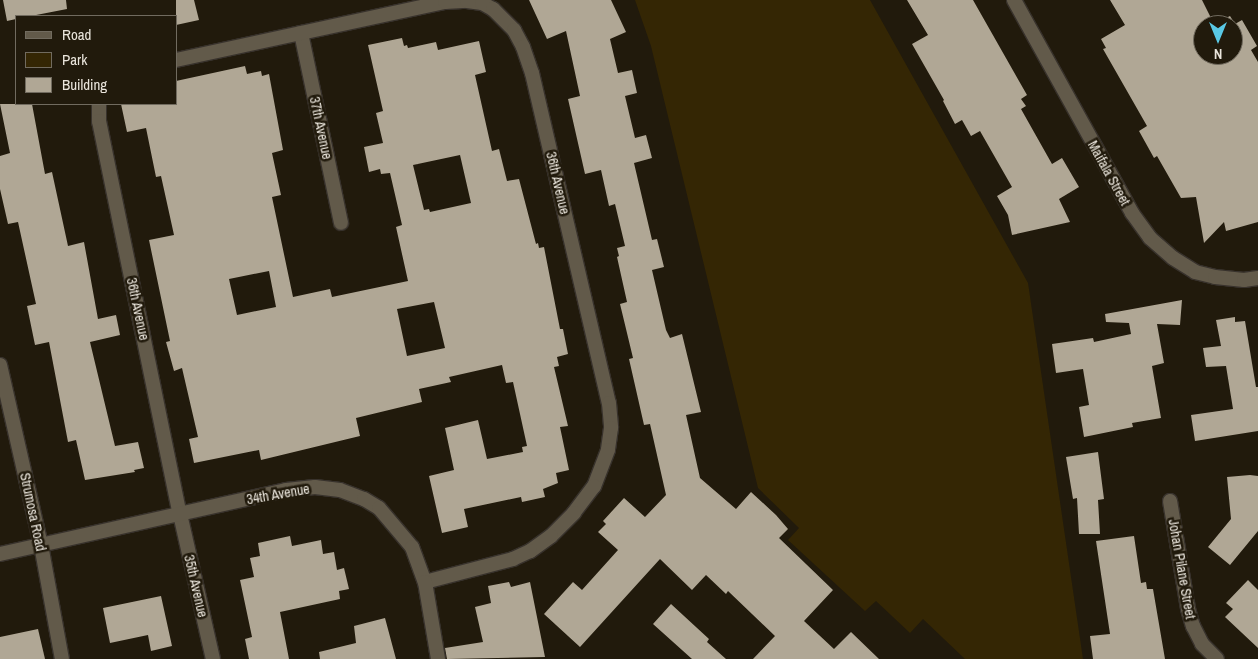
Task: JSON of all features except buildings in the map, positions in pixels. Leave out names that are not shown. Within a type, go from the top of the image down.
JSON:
[{"type":"street","name":"Maifala Street","points":[[1014,0],[1020,14],[1132,213],[1150,238],[1173,258],[1195,272],[1215,277],[1244,280],[1258,278]]},
{"type":"street","name":"36th Avenue","points":[[178,60],[445,2],[482,3],[504,18],[524,47],[532,73],[609,403],[611,428],[608,450],[594,486],[579,506],[551,536],[530,551],[513,558],[425,582]]},
{"type":"street","name":"37th Avenue","points":[[301,33],[341,224]]},
{"type":"street","name":"36th Avenue","points":[[98,105],[99,121],[180,514]]},
{"type":"street","name":"Strumosa Road","points":[[0,365],[41,545],[62,659]]},
{"type":"street","name":"34th Avenue","points":[[0,554],[286,490],[315,487],[340,490],[364,499],[379,508],[412,547],[425,582],[438,659]]},
{"type":"street","name":"Johan Pilane Street","points":[[1170,501],[1188,609],[1193,626],[1202,644],[1218,659]]},
{"type":"street","name":"35th Avenue","points":[[180,514],[213,659]]},
{"type":"green space","points":[[635,0],[870,0],[1028,283],[1083,659],[965,659],[923,619],[910,633],[876,601],[865,611],[788,540],[799,528],[758,488],[651,46]]}]
